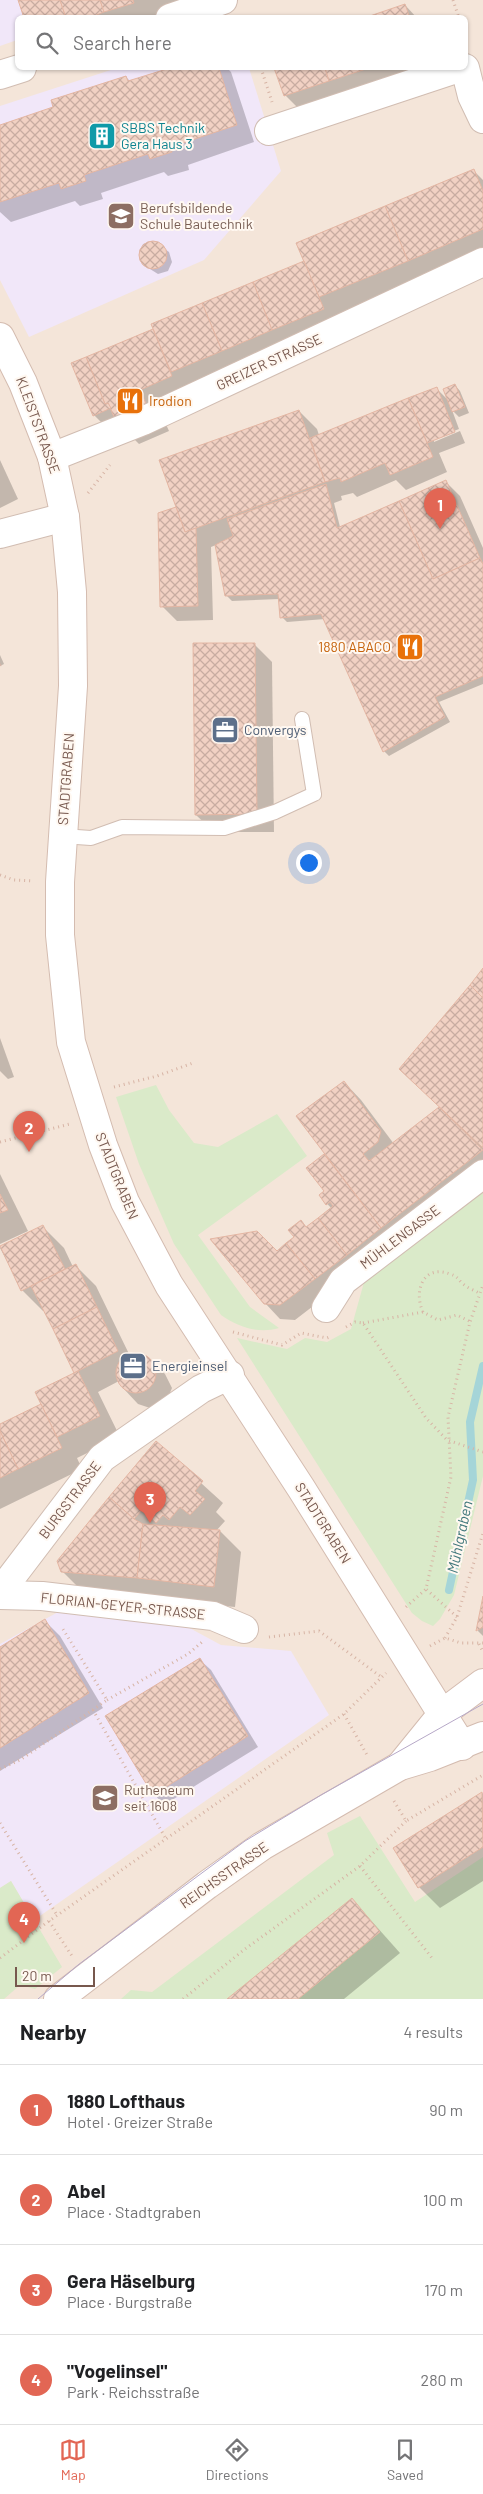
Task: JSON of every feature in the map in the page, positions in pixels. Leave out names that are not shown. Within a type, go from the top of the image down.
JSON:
[{"type":"main road","points":[[179,15],[223,0]]},
{"type":"main road","points":[[468,65],[483,60]]},
{"type":"main road","points":[[0,75],[16,70]]},
{"type":"main road","points":[[274,129],[454,70]]},
{"type":"main road","points":[[466,70],[472,96],[483,119]]},
{"type":"main road","name":"GREIZER STRASSE","points":[[52,457],[142,421],[483,262]]},
{"type":"main road","name":"KLEISTSTRASSE","points":[[0,337],[23,383],[52,457],[65,517]]},
{"type":"main road","points":[[0,534],[65,517]]},
{"type":"main road","name":"STADTGRABEN","points":[[65,517],[72,592],[73,686],[62,836],[60,935],[71,1042],[103,1145],[125,1202],[169,1285],[230,1375],[443,1713],[473,1741]]},
{"type":"main road","name":"MÜHLENGASSE","points":[[326,1308],[343,1281],[483,1174]]},
{"type":"main road","name":"BURGSTRASSE","points":[[0,1593],[102,1458],[201,1389],[230,1375]]},
{"type":"main road","name":"FLORIAN-GEYER-STRASSE","points":[[0,1593],[42,1596],[213,1616],[244,1629]]},
{"type":"main road","name":"REICHSSTRASSE","points":[[400,1766],[443,1713],[483,1683]]},
{"type":"main road","name":"REICHSSTRASSE","points":[[58,1999],[207,1884],[262,1846],[400,1766],[473,1741]]},
{"type":"lane","points":[[62,836],[91,838],[122,827],[224,828],[275,812],[314,794],[302,720]]},
{"type":"path","points":[[453,0],[458,15]]},
{"type":"path","points":[[261,70],[274,129]]},
{"type":"path","points":[[65,517],[92,489],[114,459]]},
{"type":"path","points":[[0,875],[14,880],[60,882]]},
{"type":"path","points":[[157,1076],[193,1063]]},
{"type":"path","points":[[470,1322],[457,1315],[438,1320],[423,1312],[418,1301],[419,1286],[434,1273],[449,1273],[479,1293]]},
{"type":"path","points":[[457,1617],[426,1589],[451,1477],[447,1440],[448,1417],[470,1322],[483,1285]]},
{"type":"path","points":[[341,1330],[355,1322],[363,1323],[423,1312]]},
{"type":"path","points":[[363,1323],[426,1418],[447,1440],[483,1452]]},
{"type":"path","points":[[238,1335],[282,1345],[301,1333],[327,1338],[334,1334]]},
{"type":"path","points":[[444,1638],[457,1617],[483,1533]]},
{"type":"path","points":[[42,1596],[107,1700]]},
{"type":"path","points":[[0,1958],[57,1915],[344,1714],[380,1676],[319,1631],[259,1638],[244,1629]]},
{"type":"path","points":[[479,1644],[483,1652]]},
{"type":"path","points":[[0,1769],[20,1760],[107,1700],[188,1654]]},
{"type":"path","points":[[93,1710],[166,1839]]},
{"type":"path","points":[[183,1999],[245,1950],[360,1866],[406,1821]]},
{"type":"path","points":[[0,1823],[57,1915]]},
{"type":"path","points":[[360,1866],[432,1958]]},
{"type":"shaded area","points":[[0,0],[483,0],[483,1999],[0,1999]]},
{"type":"shaded area","points":[[0,0],[18,0],[23,15],[15,15],[15,41],[0,46]]},
{"type":"shaded area","name":"Berufsbildende Schule Bautechnik","points":[[111,70],[250,70],[281,171],[204,260],[29,337],[0,280],[0,106]]},
{"type":"shaded area","name":"Rutheneum seit 1608","points":[[69,1606],[184,1625],[221,1645],[291,1651],[329,1715],[34,1920],[11,1881],[0,1888],[0,1644]]},
{"type":"green space","points":[[156,1085],[169,1110],[194,1143],[218,1147],[277,1114],[307,1156],[198,1235],[250,1307],[279,1328],[256,1330],[234,1323],[221,1315],[174,1244],[139,1164],[116,1097]]},
{"type":"green space","points":[[483,1186],[483,1476],[454,1595],[440,1619],[433,1626],[422,1621],[412,1613],[237,1338],[287,1349],[305,1338],[327,1342],[351,1329],[366,1275]]},
{"type":"green space","points":[[360,1816],[415,1902],[483,1857],[483,1999],[121,1999],[131,1990],[152,1992],[334,1855],[327,1833]]},
{"type":"green space","points":[[11,1881],[62,1967],[35,1989],[20,1985],[4,1999],[0,1999],[0,1888]]},
{"type":"building","points":[[18,0],[60,0],[65,15],[23,15]]},
{"type":"building","points":[[60,0],[100,0],[104,12],[96,15],[65,15]]},
{"type":"building","points":[[100,0],[133,0],[134,3],[104,12]]},
{"type":"building","points":[[405,4],[409,15],[373,15]]},
{"type":"building","name":"SBBS Technik Gera Haus 3","points":[[164,70],[220,70],[237,125],[171,147],[172,152],[150,159],[148,154],[84,175],[86,181],[61,189],[59,183],[0,202],[0,125],[53,107],[51,100],[126,76],[128,81]]},
{"type":"building","points":[[275,70],[326,70],[329,81],[284,96]]},
{"type":"building","points":[[326,70],[363,70],[329,81]]},
{"type":"building","points":[[474,169],[483,191],[483,229],[408,261],[385,206]]},
{"type":"building","points":[[385,206],[408,261],[319,297],[296,243]]},
{"type":"building","points":[[153,241],[163,245],[167,255],[163,265],[153,269],[143,265],[139,255],[143,245]]},
{"type":"building","points":[[304,261],[324,309],[272,330],[253,282]]},
{"type":"building","points":[[253,282],[272,330],[222,351],[202,303]]},
{"type":"building","points":[[202,303],[222,351],[171,372],[151,324]]},
{"type":"building","points":[[153,329],[172,376],[140,390],[149,410],[117,424],[108,403],[105,404],[86,357]]},
{"type":"building","points":[[86,357],[105,404],[108,403],[111,408],[93,416],[71,363]]},
{"type":"building","points":[[455,384],[465,407],[452,412],[443,389]]},
{"type":"building","points":[[437,387],[455,432],[427,443],[408,398]]},
{"type":"building","points":[[408,398],[433,457],[390,475],[385,463],[341,482],[340,478],[325,482],[310,438]]},
{"type":"building","points":[[299,410],[325,482],[185,532],[159,460]]},
{"type":"building","points":[[446,480],[480,558],[433,579],[399,501]]},
{"type":"building","name":"1880 ABACO","points":[[326,484],[337,528],[399,501],[433,579],[480,558],[483,564],[483,676],[435,697],[445,717],[383,752],[321,614],[280,618],[278,594],[225,596],[215,545],[233,536],[227,519]]},
{"type":"building","points":[[176,507],[185,532],[196,528],[198,606],[160,607],[158,513]]},
{"type":"building","name":"Convergys","points":[[193,643],[255,643],[257,814],[195,815]]},
{"type":"building","points":[[483,968],[483,998],[470,985]]},
{"type":"building","points":[[470,985],[483,998],[483,1148],[399,1069]]},
{"type":"building","points":[[344,1081],[381,1131],[378,1142],[363,1154],[369,1161],[439,1107],[483,1150],[381,1228],[296,1116]]},
{"type":"building","points":[[324,1154],[381,1228],[347,1255],[318,1218],[333,1206],[330,1202],[326,1205],[319,1195],[324,1191],[306,1168]]},
{"type":"building","points":[[0,1194],[8,1210],[0,1213]]},
{"type":"building","points":[[318,1218],[347,1255],[315,1279],[286,1243],[294,1237],[288,1230],[301,1220],[306,1227]]},
{"type":"building","points":[[43,1225],[65,1269],[21,1291],[0,1246]]},
{"type":"building","points":[[257,1231],[277,1251],[286,1243],[315,1279],[280,1305],[264,1304],[210,1239]]},
{"type":"building","points":[[76,1264],[97,1307],[53,1329],[31,1286]]},
{"type":"building","points":[[97,1307],[118,1351],[74,1373],[53,1329]]},
{"type":"building","points":[[140,1353],[147,1356],[153,1362],[156,1373],[155,1381],[147,1390],[140,1393],[132,1393],[125,1390],[117,1381],[116,1369],[119,1362],[128,1354]]},
{"type":"building","points":[[78,1371],[100,1416],[57,1437],[35,1392]]},
{"type":"building","points":[[41,1404],[62,1448],[18,1469],[0,1431],[0,1424]]},
{"type":"building","points":[[0,1431],[18,1469],[0,1478]]},
{"type":"building","points":[[156,1441],[203,1481],[195,1491],[205,1499],[190,1515],[180,1507],[169,1520],[163,1515],[156,1523],[142,1510],[134,1519],[109,1497]]},
{"type":"building","points":[[109,1497],[134,1519],[143,1524],[137,1578],[61,1572],[57,1561]]},
{"type":"building","points":[[143,1524],[220,1530],[214,1587],[137,1578]]},
{"type":"building","points":[[483,1596],[483,1627],[476,1631]]},
{"type":"building","points":[[45,1619],[89,1693],[0,1748],[0,1647]]},
{"type":"building","points":[[200,1658],[248,1736],[153,1795],[105,1716]]},
{"type":"building","points":[[482,1792],[483,1847],[418,1888],[393,1848]]},
{"type":"building","points":[[352,1898],[380,1932],[298,1999],[227,1999]]},
{"type":"waterway","name":"Mühlgraben","points":[[449,1590],[473,1480],[470,1422],[483,1366]]},
{"type":"tram line","points":[[38,1999],[78,1965],[245,1841],[321,1795],[483,1704]]},
{"type":"place","name":"SBBS Technik Gera Haus 3","points":[[102,136]]},
{"type":"place","name":"Berufsbildende Schule Bautechnik","points":[[121,216]]},
{"type":"place","name":"Irodion","points":[[130,401]]},
{"type":"place","name":"1880 Lofthaus","points":[[440,529]]},
{"type":"place","name":"1880 ABACO","points":[[410,647]]},
{"type":"place","name":"Convergys","points":[[225,730]]},
{"type":"place","name":"Abel","points":[[29,1152]]},
{"type":"place","name":"Energieinsel","points":[[133,1366]]},
{"type":"place","name":"Gera Häselburg","points":[[150,1523]]},
{"type":"place","name":"Rutheneum seit 1608","points":[[105,1798]]},
{"type":"place","name":"\"Vogelinsel\"","points":[[24,1943]]}]
